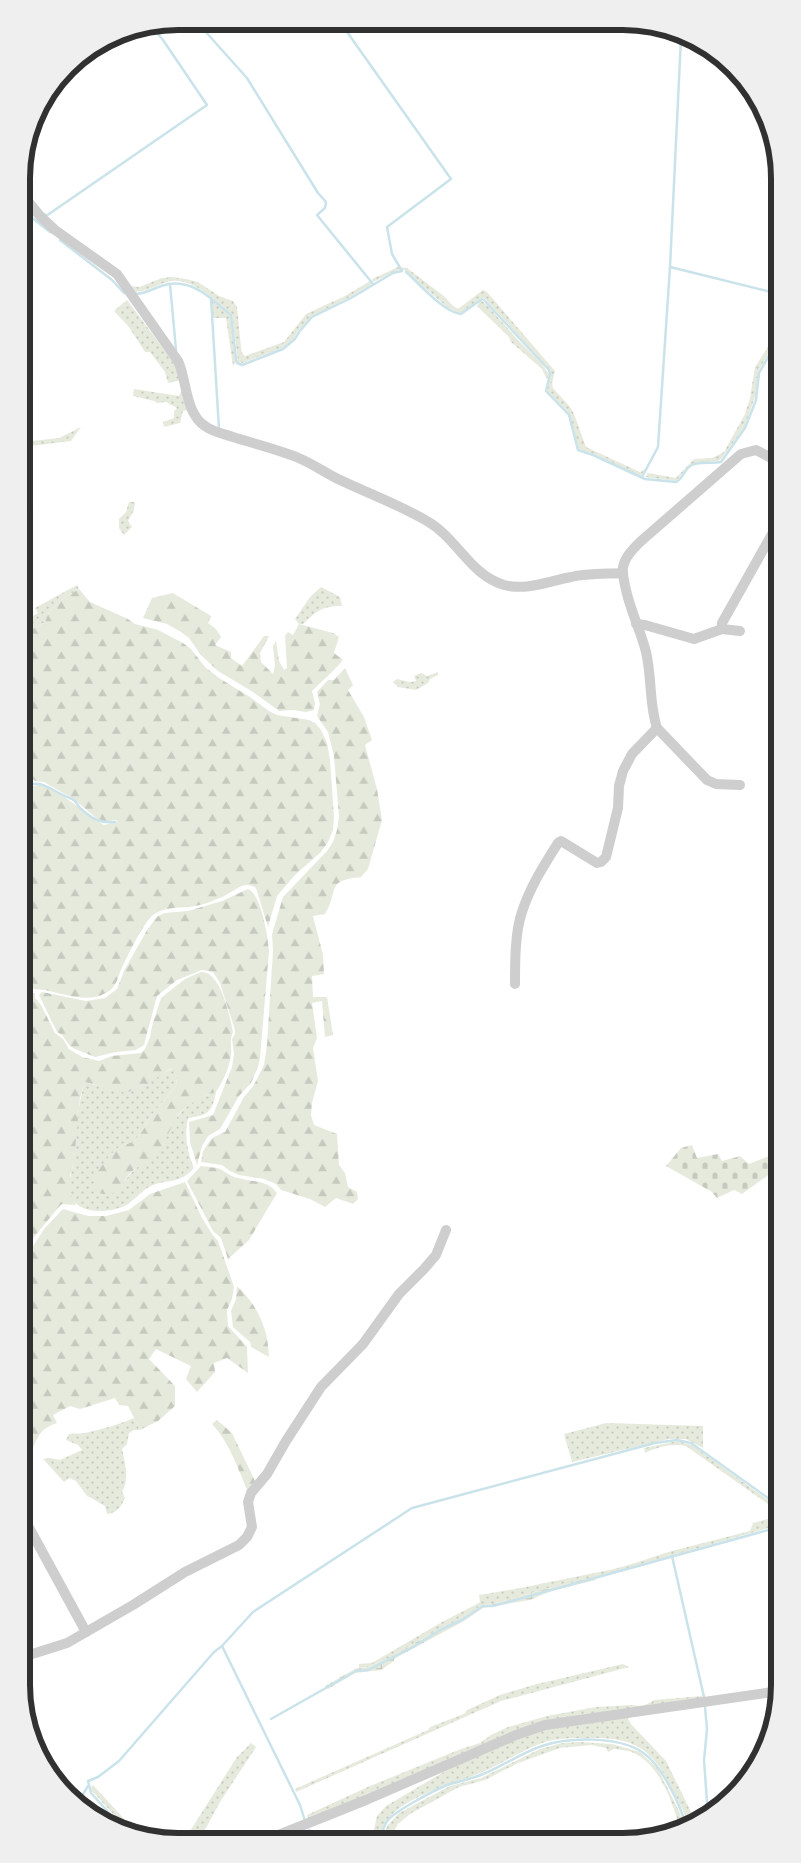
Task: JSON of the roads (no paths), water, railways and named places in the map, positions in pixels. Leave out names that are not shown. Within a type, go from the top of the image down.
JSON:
[{"type":"street","points":[[30,204],[40,216],[117,274],[178,361],[192,409],[204,426],[217,432],[293,455],[340,480],[426,520],[447,536],[480,573],[506,586],[528,586],[571,577],[624,573]]},
{"type":"street","points":[[740,785],[716,784],[708,780],[657,728],[654,719],[652,688],[646,652],[625,587],[623,567],[631,551],[662,521],[718,476],[741,454],[756,450],[771,458]]},
{"type":"street","points":[[722,629],[722,624],[771,536]]},
{"type":"street","points":[[636,624],[694,639],[722,629],[740,631]]},
{"type":"street","points":[[515,984],[515,961],[522,912],[540,871],[558,843],[562,841],[597,863],[606,857],[618,808],[618,786],[623,771],[632,754],[657,728]]},
{"type":"street","points":[[30,1655],[66,1643],[133,1605],[185,1572],[239,1544],[247,1537],[252,1527],[248,1502],[251,1493],[267,1474],[321,1387],[363,1344],[399,1294],[436,1255],[446,1230]]},
{"type":"street","points":[[30,1529],[86,1632]]},
{"type":"street","points":[[284,1833],[366,1800],[516,1735],[545,1725],[771,1692]]},
{"type":"waterway","points":[[204,30],[247,78],[318,193],[326,202],[325,208],[317,215],[373,284]]},
{"type":"waterway","points":[[135,294],[144,293],[169,284],[187,285],[203,292],[231,315],[236,359],[237,363],[242,365],[283,349],[295,339],[312,317],[351,298],[393,273],[402,271],[392,254],[387,227],[451,179],[346,30]]},
{"type":"waterway","points":[[44,214],[46,216],[207,105],[156,32]]},
{"type":"waterway","points":[[642,477],[658,447],[670,267],[681,42]]},
{"type":"waterway","points":[[30,215],[50,232]]},
{"type":"waterway","points":[[60,240],[112,280],[124,293]]},
{"type":"waterway","points":[[670,267],[771,292]]},
{"type":"waterway","points":[[406,272],[439,303],[454,312],[461,314],[482,299],[484,300],[549,370],[550,374],[546,391],[569,415],[578,450],[645,479],[676,482],[692,465],[721,462],[745,428],[756,400],[759,373],[771,352]]},
{"type":"waterway","points":[[170,284],[176,350]]},
{"type":"waterway","points":[[211,298],[219,429]]},
{"type":"waterway","points":[[30,784],[43,785],[74,800],[84,812],[96,820],[115,822]]},
{"type":"waterway","points":[[114,1818],[91,1793],[88,1781],[98,1777],[119,1761],[214,1652],[222,1646],[253,1612],[412,1508],[655,1443],[677,1440],[691,1443],[771,1500]]},
{"type":"waterway","points":[[271,1719],[356,1671],[368,1670],[413,1647],[483,1606],[493,1606],[771,1529]]},
{"type":"waterway","points":[[672,1556],[704,1697]]},
{"type":"waterway","points":[[222,1646],[300,1805],[305,1821]]},
{"type":"waterway","points":[[705,1707],[707,1729],[704,1760],[707,1806]]},
{"type":"waterway","points":[[382,1833],[385,1824],[393,1816],[407,1806],[447,1785],[483,1774],[542,1746],[579,1740],[620,1743],[642,1752],[663,1775],[675,1796],[684,1820]]},
{"type":"waterway","points":[[81,1797],[88,1786]]},
{"type":"waterway","points":[[309,1830],[312,1833]]}]
